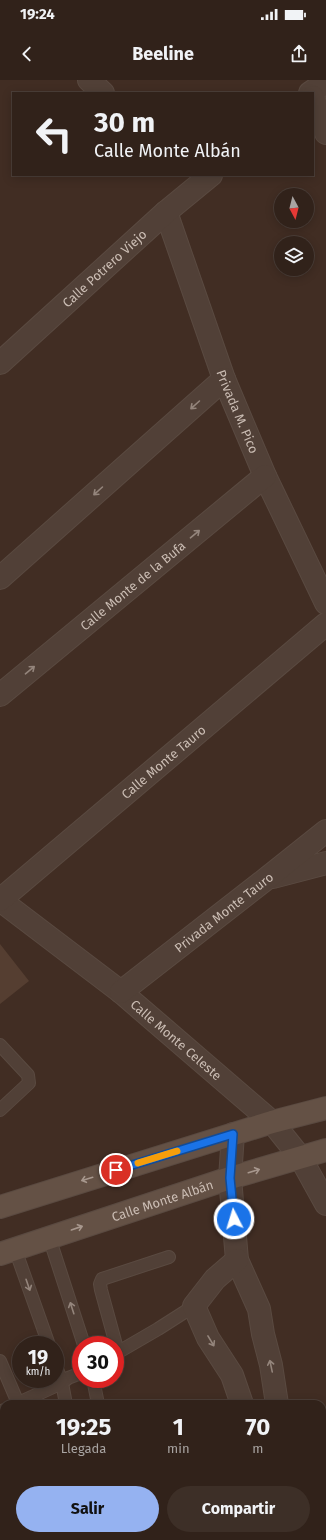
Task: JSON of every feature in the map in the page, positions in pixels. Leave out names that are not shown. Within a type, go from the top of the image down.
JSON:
[{"type":"main road","points":[[0,1207],[272,1122],[326,1108]]},
{"type":"main road","name":"Calle Monte Albán","points":[[8,1251],[230,1178],[326,1150]]},
{"type":"street","points":[[89,80],[102,92]]},
{"type":"street","points":[[314,93],[326,133]]},
{"type":"street","name":"Calle Potrero Viejo","points":[[0,363],[166,212],[200,178]]},
{"type":"street","name":"Privada M. Pico","points":[[166,212],[224,379],[265,476],[326,603]]},
{"type":"street","points":[[0,578],[224,379]]},
{"type":"street","name":"Calle Monte de la Bufa","points":[[0,695],[265,476]]},
{"type":"street","name":"Calle Monte Tauro","points":[[0,900],[326,624]]},
{"type":"street","name":"Privada Monte Tauro","points":[[121,992],[266,879],[326,830]]},
{"type":"street","points":[[266,879],[326,863]]},
{"type":"street","name":"Calle Monte Celeste","points":[[0,900],[121,992],[272,1122],[300,1157],[326,1204]]},
{"type":"street","points":[[233,1134],[230,1178],[237,1260],[259,1309],[263,1334],[271,1365],[276,1400]]},
{"type":"street","points":[[237,1260],[215,1279],[194,1306],[208,1338],[232,1375],[241,1400]]},
{"type":"lane","points":[[0,1045],[28,1075],[30,1080],[29,1083],[0,1110]]},
{"type":"lane","points":[[49,1237],[81,1336]]},
{"type":"lane","points":[[8,1251],[45,1336]]},
{"type":"lane","points":[[112,1336],[101,1290],[100,1284],[102,1279],[169,1257]]},
{"type":"lane","points":[[124,1348],[194,1306]]},
{"type":"lane","points":[[0,1361],[16,1400]]},
{"type":"lane","points":[[24,1400],[51,1388]]},
{"type":"lane","points":[[63,1388],[65,1400]]},
{"type":"lane","points":[[95,1388],[97,1400]]},
{"type":"building","points":[[0,944],[29,981],[0,1004]]},
{"type":"slow traffic","points":[[138,1163],[177,1151]]},
{"type":"route","points":[[116,1170],[233,1134],[230,1178],[234,1219]]}]
